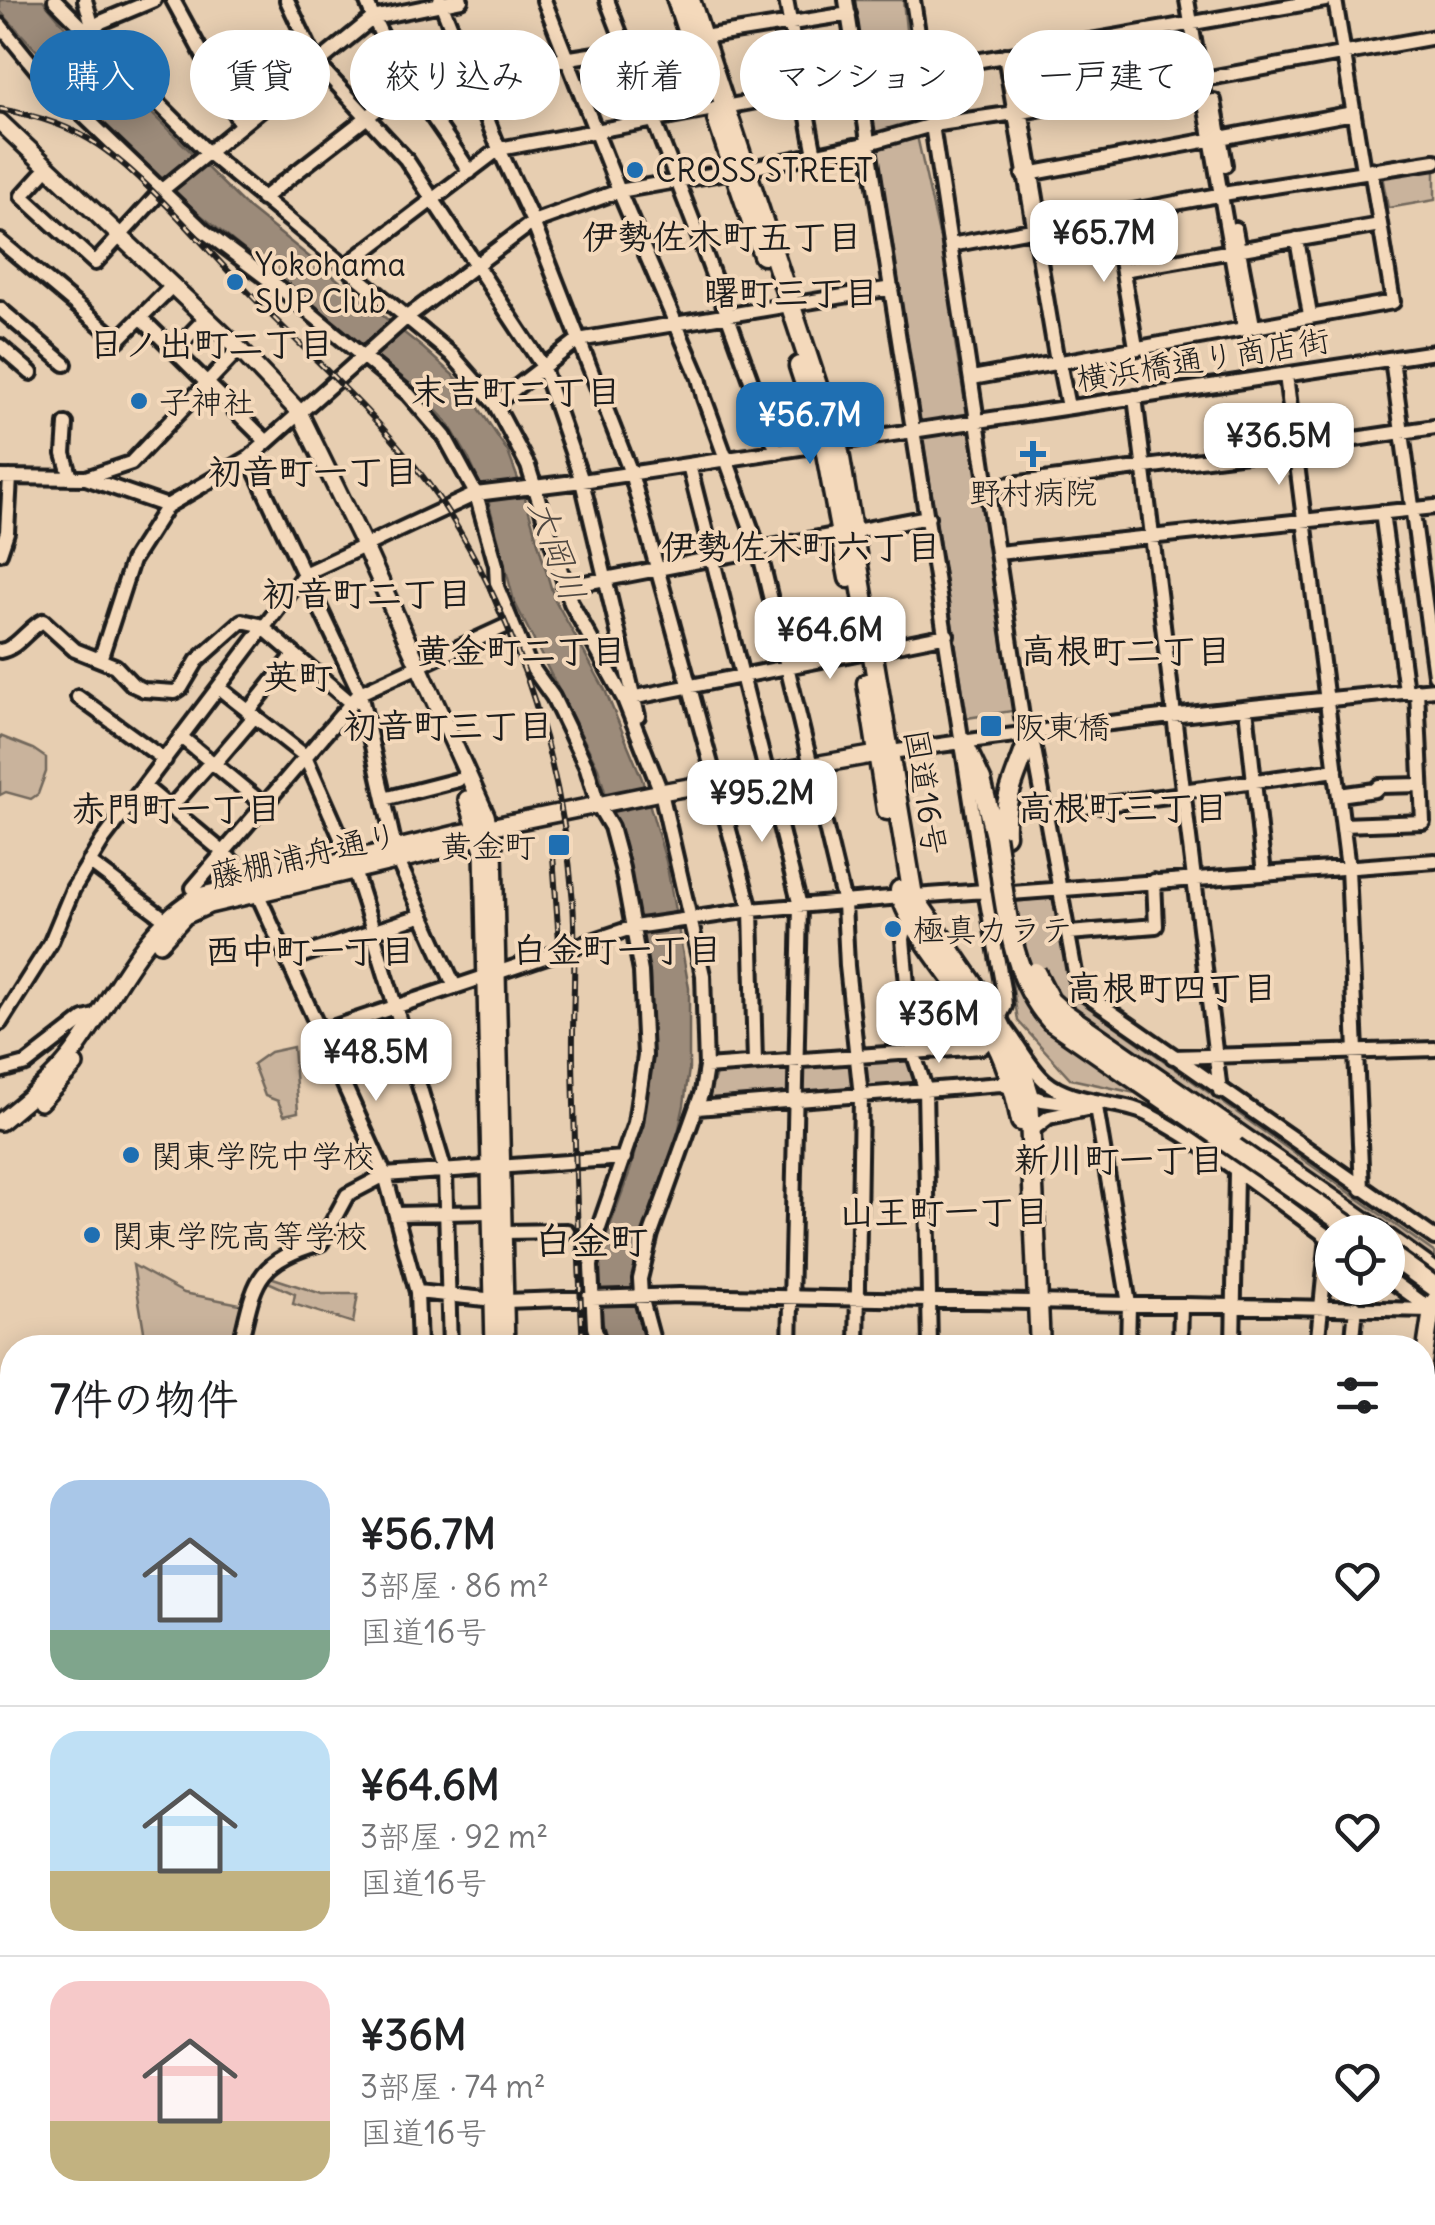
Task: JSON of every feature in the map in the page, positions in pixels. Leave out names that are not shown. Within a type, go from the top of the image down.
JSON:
[{"type":"highway","name":"国道16号","points":[[677,0],[692,30]]},
{"type":"highway","name":"国道16号","points":[[690,0],[695,30]]},
{"type":"highway","name":"国道16号","points":[[720,111],[830,442],[914,922],[996,1028]]},
{"type":"highway","points":[[1032,732],[1008,790],[1000,836],[1007,912],[1022,971],[1039,1008],[1051,1021],[1333,1215]]},
{"type":"highway","points":[[964,742],[1000,836],[1034,968],[1052,1002],[1354,1215]]},
{"type":"highway","name":"国道16号","points":[[907,896],[1020,1066],[1039,1335]]},
{"type":"highway","name":"国道16号","points":[[1022,1091],[1032,1130],[1035,1302],[1031,1335]]},
{"type":"highway","points":[[1405,1251],[1435,1273]]},
{"type":"highway","points":[[1405,1265],[1435,1287]]},
{"type":"main road","points":[[0,122],[296,414],[484,829],[496,1168],[503,1232],[495,1335]]},
{"type":"main road","points":[[0,134],[118,238]]},
{"type":"main road","points":[[170,288],[200,324],[236,352]]},
{"type":"main road","points":[[413,668],[458,780],[484,829]]},
{"type":"main road","name":"藤棚浦舟通り","points":[[0,1122],[69,1058],[164,920],[200,896],[396,854],[463,845],[484,829],[598,805],[883,754]]},
{"type":"main road","name":"藤棚浦舟通り","points":[[0,1135],[65,1078],[173,926],[197,910],[251,888]]},
{"type":"main road","points":[[496,1168],[490,1212],[504,1335]]},
{"type":"main road","points":[[1434,1311],[1435,1287]]},
{"type":"street","points":[[55,0],[87,30]]},
{"type":"street","points":[[84,0],[90,30]]},
{"type":"street","points":[[93,30],[101,22],[154,0]]},
{"type":"street","points":[[173,0],[241,125]]},
{"type":"street","points":[[287,0],[301,30]]},
{"type":"street","points":[[366,0],[379,30]]},
{"type":"street","points":[[330,51],[372,18],[461,0]]},
{"type":"street","points":[[544,0],[676,323],[760,550],[813,765],[844,903],[857,1056],[857,1335]]},
{"type":"street","points":[[606,0],[618,30]]},
{"type":"street","points":[[786,0],[791,30]]},
{"type":"street","points":[[1187,0],[1196,30]]},
{"type":"street","points":[[1195,0],[1195,22]]},
{"type":"street","points":[[1150,30],[1325,0]]},
{"type":"street","points":[[972,378],[1393,302],[1335,0]]},
{"type":"street","points":[[918,1],[921,30]]},
{"type":"street","points":[[441,2],[453,30]]},
{"type":"street","points":[[720,34],[790,24],[848,7]]},
{"type":"street","points":[[0,25],[40,74],[204,231],[408,394],[445,437],[476,494],[496,565],[497,587],[528,662],[545,681],[587,768],[598,805],[612,827],[636,926],[645,1017],[644,1056],[635,1123],[597,1233],[591,1266],[597,1335]]},
{"type":"street","points":[[1214,76],[1435,37]]},
{"type":"street","points":[[560,60],[580,57]]},
{"type":"street","points":[[330,77],[350,99]]},
{"type":"street","points":[[1028,174],[1354,113]]},
{"type":"street","points":[[170,114],[262,199],[452,355],[495,404],[536,488],[564,586],[629,699]]},
{"type":"street","points":[[100,660],[132,561],[168,506],[250,458],[406,317],[533,222],[619,191],[741,170],[869,143],[932,125],[1004,115]]},
{"type":"street","points":[[42,174],[22,196],[95,263],[162,190],[247,120]]},
{"type":"street","points":[[262,199],[362,120]]},
{"type":"street","points":[[369,120],[406,159],[542,364],[582,481],[608,579],[629,699],[662,792],[685,919],[703,975],[706,1067],[697,1108],[651,1234],[640,1279],[639,1296],[651,1335]]},
{"type":"street","points":[[436,120],[470,172]]},
{"type":"street","points":[[488,120],[533,222],[631,474],[659,569],[751,910],[756,1063]]},
{"type":"street","points":[[344,267],[499,149],[654,120],[777,452]]},
{"type":"street","points":[[808,120],[815,154]]},
{"type":"street","points":[[706,1067],[982,1046],[996,1028],[1005,1006],[866,120]]},
{"type":"street","points":[[931,120],[1022,717],[1032,732],[1078,988],[1435,1238]]},
{"type":"street","points":[[1018,120],[1068,407]]},
{"type":"street","points":[[1213,120],[1248,326]]},
{"type":"street","points":[[951,244],[1367,169],[1435,161]]},
{"type":"street","points":[[1113,214],[1136,347]]},
{"type":"street","points":[[1122,270],[1380,225]]},
{"type":"street","points":[[1297,239],[1310,316]]},
{"type":"street","points":[[0,241],[118,340],[170,288]]},
{"type":"street","points":[[495,404],[578,340],[892,288]]},
{"type":"street","points":[[0,309],[64,364]]},
{"type":"street","points":[[141,318],[267,442]]},
{"type":"street","points":[[174,352],[200,324]]},
{"type":"street","points":[[0,346],[31,372]]},
{"type":"street","points":[[86,478],[138,458],[236,352]]},
{"type":"street","name":"横浜橋通り商店街","points":[[304,575],[476,494],[1435,352]]},
{"type":"street","points":[[1392,358],[1435,675]]},
{"type":"street","points":[[1286,374],[1348,868],[1362,1190]]},
{"type":"street","points":[[1135,397],[1220,1091]]},
{"type":"street","points":[[66,424],[64,454],[70,478]]},
{"type":"street","points":[[988,487],[1435,427]]},
{"type":"street","points":[[250,458],[356,698],[396,854],[455,987]]},
{"type":"street","points":[[688,464],[800,906],[790,1335]]},
{"type":"street","points":[[0,553],[7,532],[5,477],[86,478],[168,506]]},
{"type":"street","points":[[998,552],[1435,507]]},
{"type":"street","points":[[1343,825],[1423,822],[1411,691],[1382,512]]},
{"type":"street","points":[[564,586],[928,517]]},
{"type":"street","points":[[0,1023],[50,944],[89,862],[304,575]]},
{"type":"street","points":[[0,651],[12,648],[43,621],[75,650],[115,666],[132,685],[144,690],[175,692],[197,660],[242,621],[264,628],[294,655],[356,698]]},
{"type":"street","points":[[193,888],[356,698],[512,623]]},
{"type":"street","points":[[629,699],[947,636]]},
{"type":"street","points":[[170,808],[212,763],[294,655]]},
{"type":"street","points":[[219,688],[305,756],[352,863],[445,1171],[450,1335]]},
{"type":"street","name":"藤棚浦舟通り","points":[[883,754],[1032,732],[1435,688]]},
{"type":"street","points":[[78,697],[165,760]]},
{"type":"street","points":[[1246,708],[1264,874]]},
{"type":"street","points":[[182,737],[264,805]]},
{"type":"street","points":[[1046,812],[1336,770]]},
{"type":"street","points":[[384,799],[458,780]]},
{"type":"street","points":[[1340,795],[1379,786],[1421,785]]},
{"type":"street","points":[[144,786],[224,852],[260,897],[385,1176],[417,1292],[419,1335]]},
{"type":"street","points":[[320,1032],[636,926],[751,910],[907,896],[985,891],[998,894],[1435,861]]},
{"type":"street","points":[[89,862],[164,920]]},
{"type":"street","points":[[1069,933],[1156,926],[1154,881]]},
{"type":"street","points":[[288,960],[423,915]]},
{"type":"street","points":[[914,922],[905,929],[902,939],[913,1052],[925,1088],[931,1335]]},
{"type":"street","points":[[0,1071],[26,1064],[84,1018],[98,1015]]},
{"type":"street","points":[[996,1028],[1014,1036],[1036,1070],[1056,1088],[1126,1108],[1169,1126],[1315,1227]]},
{"type":"street","points":[[1174,1057],[1435,1049]]},
{"type":"street","points":[[697,1108],[999,1084],[1042,1100],[1126,1108]]},
{"type":"street","points":[[1032,1130],[1049,1117],[1096,1107]]},
{"type":"street","points":[[1096,1107],[1129,1304],[1128,1335]]},
{"type":"street","points":[[243,1335],[258,1278],[282,1258],[320,1243],[347,1195],[385,1176],[624,1158]]},
{"type":"street","points":[[1233,1335],[1236,1172]]},
{"type":"street","points":[[396,1214],[490,1212]]},
{"type":"street","points":[[503,1232],[568,1231]]},
{"type":"street","points":[[1405,1290],[1434,1311]]},
{"type":"street","points":[[417,1292],[498,1300],[791,1297],[1434,1311]]},
{"type":"street","points":[[1180,1335],[1181,1305]]},
{"type":"street","points":[[1318,1335],[1321,1307]]},
{"type":"street","points":[[1353,1335],[1356,1307]]},
{"type":"shaded area","points":[[0,0],[43,0],[68,30],[30,30],[30,43],[0,11]]},
{"type":"shaded area","points":[[854,0],[903,0],[906,30],[859,30]]},
{"type":"shaded area","points":[[101,120],[158,120],[247,207],[463,384],[508,452],[554,598],[605,690],[642,779],[666,861],[689,988],[689,1069],[684,1105],[673,1156],[638,1257],[634,1288],[648,1335],[606,1335],[598,1305],[601,1251],[631,1168],[653,1058],[650,974],[631,879],[598,768],[514,601],[489,504],[448,423],[414,387],[197,212]]},
{"type":"shaded area","points":[[873,120],[915,120],[948,275],[955,342],[1015,703],[1012,711],[967,718]]},
{"type":"shaded area","points":[[1435,166],[1435,200],[1388,208],[1382,175]]},
{"type":"shaded area","points":[[0,736],[46,758],[46,772],[38,794],[31,799],[6,792],[0,795]]},
{"type":"shaded area","points":[[1055,897],[1077,999],[1381,1215],[1315,1216],[1135,1093],[1071,1079],[1018,1021],[1000,904]]},
{"type":"shaded area","points":[[293,1047],[298,1112],[284,1115],[278,1101],[265,1096],[253,1064],[270,1052]]},
{"type":"shaded area","points":[[907,1059],[916,1083],[708,1099],[716,1074]]},
{"type":"shaded area","points":[[1405,1232],[1435,1253],[1435,1298],[1405,1278]]},
{"type":"shaded area","points":[[133,1265],[184,1293],[245,1305],[237,1335],[150,1335],[144,1331]]},
{"type":"shaded area","points":[[270,1277],[322,1294],[358,1294],[353,1323],[293,1304],[295,1294],[268,1282]]},
{"type":"railway","points":[[0,109],[51,122],[87,138],[157,195],[407,456],[451,517],[499,607],[535,702],[560,801],[568,852],[574,922],[573,1061],[582,1335]]},
{"type":"railway","points":[[552,841],[560,956]]},
{"type":"place","name":"CROSS STREET","points":[[635,170]]},
{"type":"place","name":"Yokohama SUP Club","points":[[235,282]]},
{"type":"place","name":"子神社","points":[[139,401]]},
{"type":"place","name":"野村病院","points":[[1033,454]]},
{"type":"place","name":"阪東橋","points":[[991,726]]},
{"type":"place","name":"黄金町","points":[[559,845]]},
{"type":"place","name":"極真カラテ","points":[[893,929]]},
{"type":"place","name":"関東学院中学校","points":[[131,1155]]},
{"type":"place","name":"関東学院高等学校","points":[[92,1235]]},
{"type":"district","name":"伊勢佐木町五丁目","points":[[722,236]]},
{"type":"district","name":"曙町三丁目","points":[[791,292]]},
{"type":"district","name":"日ノ出町二丁目","points":[[211,343]]},
{"type":"district","name":"末吉町二丁目","points":[[516,391]]},
{"type":"district","name":"初音町一丁目","points":[[313,471]]},
{"type":"district","name":"伊勢佐木町六丁目","points":[[801,546]]},
{"type":"district","name":"初音町二丁目","points":[[367,593]]},
{"type":"district","name":"黄金町二丁目","points":[[521,650]]},
{"type":"district","name":"高根町二丁目","points":[[1126,650]]},
{"type":"district","name":"英町","points":[[298,676]]},
{"type":"district","name":"初音町三丁目","points":[[448,725]]},
{"type":"district","name":"高根町三丁目","points":[[1123,807]]},
{"type":"district","name":"赤門町一丁目","points":[[176,808]]},
{"type":"district","name":"白金町一丁目","points":[[617,949]]},
{"type":"district","name":"西中町一丁目","points":[[310,950]]},
{"type":"district","name":"高根町四丁目","points":[[1172,987]]},
{"type":"district","name":"新川町一丁目","points":[[1119,1159]]},
{"type":"district","name":"山王町一丁目","points":[[944,1211]]},
{"type":"district","name":"白金町","points":[[591,1240]]},
{"type":"water label","name":"大岡川","points":[[558,550]]}]
